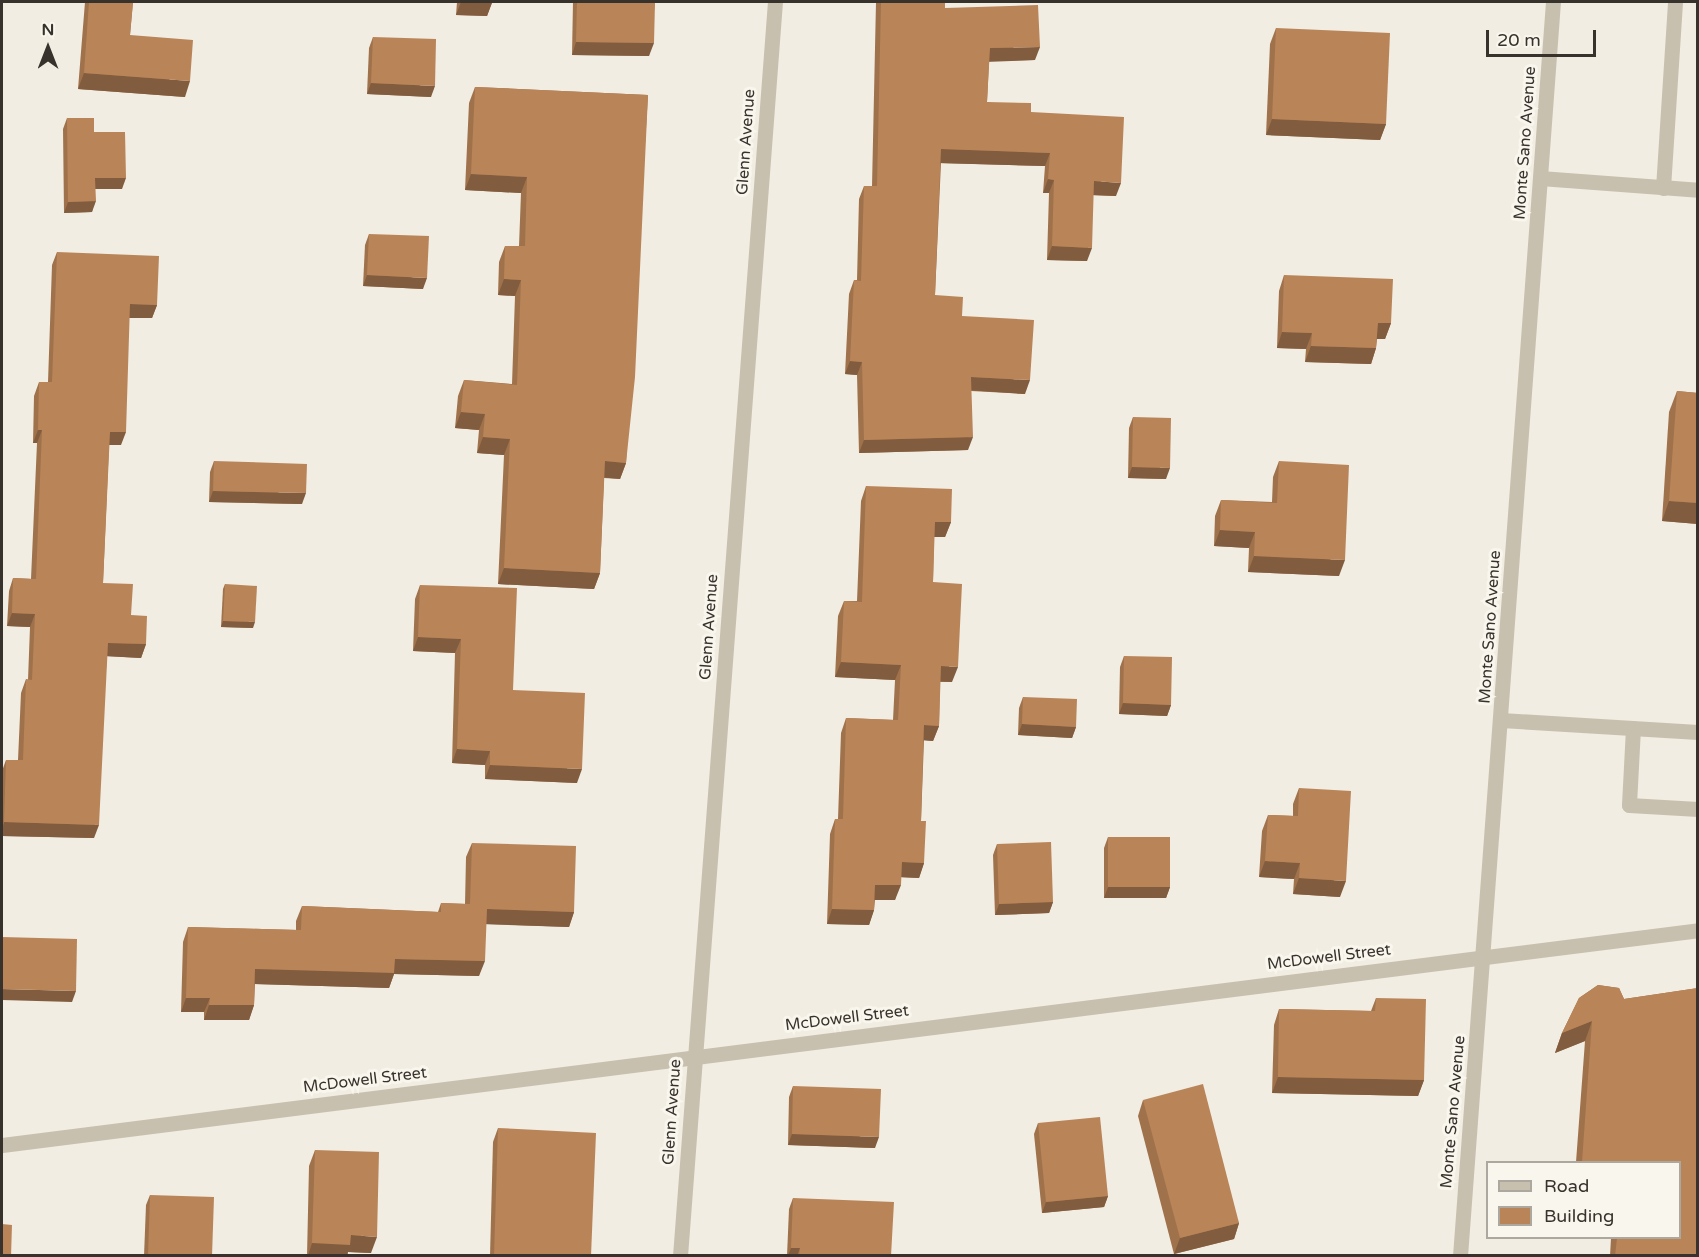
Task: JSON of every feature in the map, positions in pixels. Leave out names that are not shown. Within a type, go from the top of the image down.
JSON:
[{"type":"street","name":"Glenn Avenue","points":[[680,1256],[775,2]]},
{"type":"street","name":"Monte Sano Avenue","points":[[1460,1256],[1553,2]]},
{"type":"street","points":[[1662,188],[1675,2]]},
{"type":"street","points":[[1540,178],[1698,190]]},
{"type":"street","points":[[1501,720],[1698,732]]},
{"type":"street","points":[[1633,728],[1629,805],[1698,809]]},
{"type":"street","name":"McDowell Street","points":[[2,1145],[1484,955],[1698,930]]},
{"type":"building","points":[[89,2],[133,2],[130,35],[193,40],[190,81],[84,73]]},
{"type":"building","points":[[577,2],[655,2],[654,43],[576,42]]},
{"type":"building","points":[[881,2],[945,2],[945,8],[1038,5],[1040,47],[990,48],[987,102],[1031,103],[1031,112],[1124,117],[1121,183],[1094,181],[1092,248],[1052,246],[1054,180],[1048,179],[1050,153],[941,149],[935,295],[963,297],[962,316],[1034,320],[1030,380],[971,377],[973,437],[864,440],[862,362],[850,361],[854,280],[861,281],[864,186],[877,186]]},
{"type":"building","points":[[1276,28],[1390,33],[1386,124],[1272,119]]},
{"type":"building","points":[[373,37],[436,39],[435,86],[371,83]]},
{"type":"building","points":[[475,87],[648,95],[635,377],[626,463],[605,461],[600,573],[504,568],[510,439],[483,437],[485,414],[461,412],[464,380],[517,385],[521,280],[504,279],[505,246],[525,246],[527,177],[471,174]]},
{"type":"building","points":[[67,118],[94,118],[94,132],[125,132],[126,178],[95,178],[96,201],[68,202]]},
{"type":"building","points":[[369,234],[429,236],[427,278],[367,275]]},
{"type":"building","points":[[57,252],[159,256],[157,305],[130,304],[126,432],[110,432],[103,583],[133,584],[131,615],[147,616],[146,644],[108,643],[99,825],[4,822],[6,760],[23,760],[26,679],[32,680],[35,614],[12,613],[13,578],[36,579],[42,430],[38,430],[39,382],[52,382]]},
{"type":"building","points":[[1284,275],[1393,279],[1391,323],[1378,323],[1376,348],[1311,346],[1312,333],[1282,332]]},
{"type":"building","points":[[1677,391],[1698,393],[1698,503],[1669,501]]},
{"type":"building","points":[[1133,417],[1171,418],[1170,468],[1132,467]]},
{"type":"building","points":[[214,461],[307,464],[306,493],[213,491]]},
{"type":"building","points":[[1279,461],[1349,465],[1345,560],[1254,556],[1255,532],[1220,530],[1221,500],[1277,503]]},
{"type":"building","points":[[866,486],[952,489],[951,522],[935,522],[933,582],[962,584],[958,667],[941,666],[939,726],[924,725],[921,821],[926,821],[924,863],[902,862],[901,885],[875,885],[874,910],[832,909],[835,819],[843,819],[846,718],[898,720],[901,665],[841,662],[844,601],[862,602]]},
{"type":"building","points":[[225,584],[257,586],[255,622],[223,621]]},
{"type":"building","points":[[420,585],[517,588],[513,690],[585,693],[582,769],[490,765],[490,751],[457,749],[461,639],[418,637]]},
{"type":"building","points":[[1124,656],[1172,657],[1171,705],[1123,703]]},
{"type":"building","points":[[1023,697],[1077,699],[1076,727],[1022,724]]},
{"type":"building","points":[[1299,788],[1351,791],[1346,881],[1299,878],[1300,863],[1265,861],[1268,815],[1298,816]]},
{"type":"building","points":[[1108,837],[1170,837],[1170,887],[1108,887]]},
{"type":"building","points":[[1051,842],[1053,902],[999,904],[997,844]]},
{"type":"building","points":[[472,843],[576,846],[574,912],[487,909],[485,961],[395,959],[394,973],[255,969],[254,1005],[209,1005],[210,998],[186,998],[188,927],[301,930],[302,906],[441,912],[441,903],[470,904]]},
{"type":"building","points":[[2,937],[77,939],[76,991],[2,989]]},
{"type":"building","points":[[1598,985],[1619,988],[1624,999],[1698,988],[1698,1256],[1615,1256],[1617,1239],[1681,1239],[1681,1161],[1582,1161],[1592,1021],[1562,1033],[1579,998]]},
{"type":"building","points":[[1376,998],[1426,999],[1424,1080],[1278,1077],[1279,1009],[1375,1011]]},
{"type":"building","points":[[1203,1084],[1239,1223],[1180,1238],[1143,1100]]},
{"type":"building","points":[[793,1086],[881,1089],[879,1137],[792,1134]]},
{"type":"building","points":[[1100,1117],[1108,1196],[1046,1202],[1038,1123]]},
{"type":"building","points":[[498,1128],[596,1133],[591,1256],[494,1256]]},
{"type":"building","points":[[315,1150],[379,1152],[377,1237],[351,1235],[350,1245],[312,1243]]},
{"type":"building","points":[[150,1195],[214,1197],[212,1256],[148,1256]]},
{"type":"building","points":[[793,1198],[894,1202],[891,1256],[799,1256],[800,1248],[791,1248]]},
{"type":"building","points":[[2,1224],[12,1225],[11,1256],[2,1256]]}]
